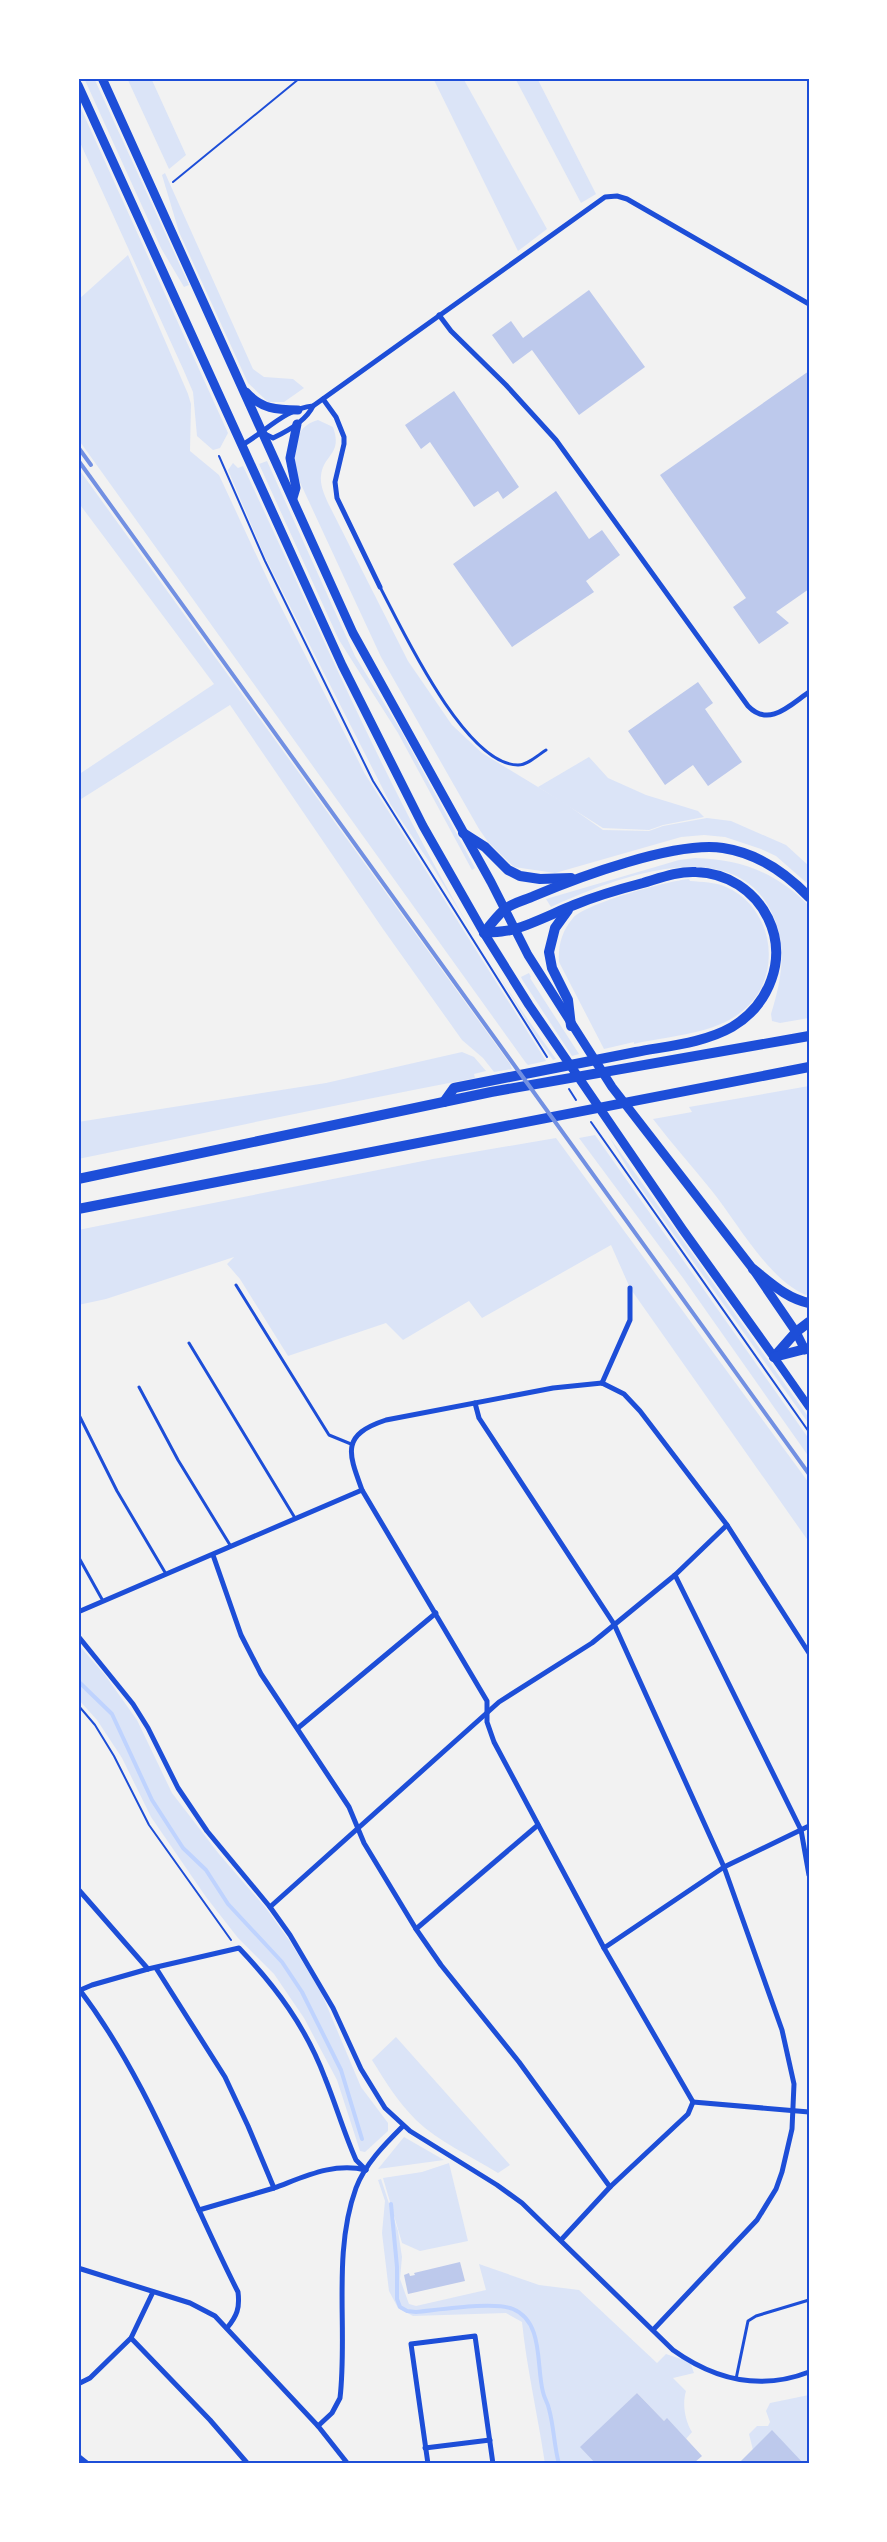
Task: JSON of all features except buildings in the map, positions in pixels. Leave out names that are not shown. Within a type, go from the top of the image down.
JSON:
[{"type":"highway","points":[[463,833],[485,847],[508,870],[520,876],[540,879],[577,878]]},
{"type":"highway","points":[[484,933],[505,909],[577,878],[688,848],[724,848],[753,857],[781,872],[809,897]]},
{"type":"highway","points":[[444,1102],[454,1088],[713,1036],[734,1026],[758,1006],[772,982],[776,955],[774,936],[767,917],[750,893],[723,877],[704,872],[670,875],[575,904],[514,929],[484,933]]},
{"type":"highway","points":[[572,1026],[568,1000],[552,968],[549,952],[551,939],[559,920],[575,904]]},
{"type":"highway","points":[[78,1179],[491,1092],[809,1036]]},
{"type":"highway","points":[[78,1209],[809,1066]]},
{"type":"highway","points":[[753,1269],[782,1292],[809,1303]]},
{"type":"highway","points":[[774,1357],[796,1332],[809,1322]]},
{"type":"highway","points":[[774,1357],[808,1352]]},
{"type":"main road","points":[[102,78],[367,661],[410,732],[514,929],[572,1026],[640,1126],[753,1269],[808,1352]]},
{"type":"main road","points":[[78,85],[368,720],[423,826],[484,933],[587,1092],[809,1407]]},
{"type":"main road","points":[[243,388],[264,407],[298,410]]},
{"type":"main road","points":[[293,498],[296,488],[290,458],[297,424]]},
{"type":"street","points":[[263,433],[273,438],[297,424],[309,414],[313,406],[606,197],[617,196],[627,199],[809,304]]},
{"type":"street","points":[[439,315],[451,331],[506,385],[556,440],[748,706],[762,716],[778,714],[809,692]]},
{"type":"street","points":[[323,399],[336,417],[344,437],[334,482],[337,498],[380,587]]},
{"type":"street","points":[[242,445],[263,433],[267,426],[304,407],[313,406]]},
{"type":"street","points":[[602,1383],[630,1320],[630,1288]]},
{"type":"street","points":[[693,2102],[604,1948],[494,1742],[487,1722],[487,1701],[362,1490],[352,1463],[351,1444],[362,1430],[386,1420],[553,1388],[602,1383],[624,1394],[640,1411],[727,1525],[809,1653]]},
{"type":"street","points":[[475,1403],[479,1418],[614,1624],[724,1867],[782,2030],[794,2084],[794,2110],[782,2172],[776,2189],[757,2220],[653,2330]]},
{"type":"street","points":[[78,1612],[362,1490]]},
{"type":"street","points":[[270,1907],[499,1701],[592,1643],[675,1575],[727,1525]]},
{"type":"street","points":[[213,1555],[241,1635],[261,1674],[349,1807],[364,1843],[416,1929],[441,1965],[519,2062],[610,2187]]},
{"type":"street","points":[[675,1575],[801,1830],[809,1875]]},
{"type":"street","points":[[298,1728],[435,1612]]},
{"type":"street","points":[[78,1636],[133,1704],[148,1728],[178,1788],[207,1831],[270,1907],[312,1969],[372,2089],[403,2126],[436,2149],[497,2184],[522,2203],[673,2350],[690,2362],[719,2375],[750,2382],[777,2381],[809,2372]]},
{"type":"street","points":[[416,1929],[538,1825]]},
{"type":"street","points":[[604,1948],[724,1867],[809,1826]]},
{"type":"street","points":[[78,1889],[148,1970]]},
{"type":"street","points":[[227,2328],[240,2306],[238,2292],[144,2093],[118,2046],[79,1990],[148,1970],[239,1948],[280,1994],[303,2029],[326,2078],[356,2160],[366,2170]]},
{"type":"street","points":[[156,1968],[225,2078],[274,2188]]},
{"type":"street","points":[[693,2102],[809,2112]]},
{"type":"street","points":[[561,2240],[610,2187],[688,2114],[693,2102]]},
{"type":"street","points":[[318,2426],[332,2413],[340,2398],[348,2217],[357,2186],[366,2170],[387,2142],[403,2126]]},
{"type":"street","points":[[199,2210],[274,2188],[327,2169],[350,2166],[366,2170]]},
{"type":"street","points":[[78,2268],[190,2303],[215,2316],[318,2426],[348,2464]]},
{"type":"street","points":[[78,2384],[90,2378],[131,2338],[153,2292]]},
{"type":"street","points":[[428,2464],[411,2344],[476,2336],[493,2464]]},
{"type":"street","points":[[131,2338],[210,2420],[248,2464]]},
{"type":"street","points":[[425,2448],[490,2440]]},
{"type":"street","points":[[78,2456],[88,2464]]},
{"type":"lane","points":[[380,587],[432,685],[451,713],[483,748],[509,763],[519,765],[527,763],[546,750]]},
{"type":"lane","points":[[237,1285],[329,1435],[351,1444]]},
{"type":"lane","points":[[189,1343],[296,1520]]},
{"type":"lane","points":[[139,1387],[178,1461],[231,1547]]},
{"type":"lane","points":[[79,1415],[117,1491],[166,1575]]},
{"type":"lane","points":[[78,1556],[103,1601]]},
{"type":"lane","points":[[735,2379],[748,2320],[809,2300]]},
{"type":"path","points":[[173,182],[300,78]]},
{"type":"path","points":[[78,1705],[95,1725],[114,1756],[149,1825],[229,1938],[239,1948]]},
{"type":"shaded area","points":[[84,78],[94,78],[189,285],[184,287],[161,248]]},
{"type":"shaded area","points":[[127,78],[151,78],[186,155],[169,169]]},
{"type":"shaded area","points":[[433,78],[463,78],[547,229],[518,251]]},
{"type":"shaded area","points":[[515,78],[537,78],[596,194],[581,203]]},
{"type":"shaded area","points":[[78,102],[228,433],[220,448],[213,450],[197,436],[193,392],[78,138]]},
{"type":"shaded area","points":[[165,173],[253,369],[264,377],[293,379],[304,388],[284,402],[268,402],[248,383],[179,232],[162,175]]},
{"type":"shaded area","points":[[128,255],[188,394],[191,404],[190,451],[219,475],[274,593],[365,774],[546,1061],[528,1065],[526,1063],[78,439],[78,300]]},
{"type":"shaded area","points":[[318,420],[333,427],[336,443],[322,469],[321,480],[326,498],[408,661],[452,725],[482,753],[566,804],[603,830],[649,831],[663,826],[707,818],[731,821],[786,845],[809,866],[809,885],[776,856],[725,837],[704,835],[681,837],[555,873],[514,867],[488,842],[479,829],[381,657],[298,478],[295,452],[298,436],[309,424]]},
{"type":"shaded area","points":[[267,461],[355,656],[401,731],[475,868],[472,870],[398,733],[339,640],[259,464]]},
{"type":"shaded area","points":[[233,463],[238,468],[243,466],[349,694],[424,846],[465,920],[509,991],[556,1059],[553,1060],[535,1035],[432,866],[391,805],[265,557],[228,470]]},
{"type":"shaded area","points":[[78,468],[512,1069],[494,1072],[483,1058],[462,1040],[230,705],[78,801],[78,775],[214,684],[78,502]]},
{"type":"shaded area","points":[[589,757],[608,778],[646,795],[698,811],[704,817],[649,830],[603,828],[538,787]]},
{"type":"shaded area","points":[[695,858],[728,861],[757,870],[784,885],[809,906],[809,1018],[780,1023],[772,1021],[771,1014],[782,962],[780,937],[771,911],[753,887],[728,873],[700,867],[669,868],[605,885],[551,907],[546,899],[679,860]]},
{"type":"shaded area","points":[[689,879],[726,887],[742,896],[754,909],[768,940],[769,958],[760,991],[737,1015],[710,1028],[679,1036],[604,1049],[559,962],[563,933],[573,918],[594,906],[646,888]]},
{"type":"shaded area","points":[[529,973],[579,1054],[572,1056],[523,981],[521,977]]},
{"type":"shaded area","points":[[462,1052],[474,1057],[486,1071],[474,1074],[475,1078],[78,1159],[78,1122],[326,1083]]},
{"type":"shaded area","points":[[809,1086],[809,1296],[781,1279],[768,1266],[712,1191],[653,1119],[692,1112],[689,1107]]},
{"type":"shaded area","points":[[595,1135],[809,1439],[809,1457],[683,1278],[579,1138]]},
{"type":"shaded area","points":[[608,1135],[809,1418],[809,1424],[632,1176]]},
{"type":"shaded area","points":[[556,1138],[809,1483],[809,1542],[630,1288],[611,1245],[482,1318],[469,1301],[403,1340],[386,1323],[288,1356],[240,1279],[227,1264],[234,1257],[106,1299],[78,1305],[78,1230],[433,1159]]},
{"type":"shaded area","points":[[78,1644],[105,1675],[137,1720],[172,1793],[219,1854],[265,1907],[289,1940],[321,1992],[361,2087],[388,2123],[388,2131],[365,2152],[360,2151],[337,2080],[304,2018],[274,1974],[238,1938],[206,1897],[151,1817],[122,1758],[97,1720],[78,1699]]},
{"type":"shaded area","points":[[396,2037],[510,2165],[498,2173],[435,2135],[409,2113],[372,2060]]},
{"type":"shaded area","points":[[404,2137],[444,2160],[378,2169]]},
{"type":"shaded area","points":[[449,2163],[468,2241],[420,2251],[402,2243],[383,2178],[422,2172]]},
{"type":"shaded area","points":[[381,2179],[398,2231],[402,2257],[400,2279],[409,2304],[416,2306],[486,2290],[479,2264],[539,2285],[579,2290],[657,2363],[666,2354],[690,2362],[694,2373],[673,2378],[686,2391],[685,2412],[692,2432],[686,2439],[667,2419],[664,2421],[637,2393],[581,2447],[596,2464],[545,2464],[522,2322],[506,2313],[413,2316],[398,2308],[389,2291],[382,2233],[385,2201],[378,2180]]},
{"type":"shaded area","points":[[809,2395],[809,2464],[733,2464],[740,2462],[753,2450],[749,2434],[757,2426],[768,2426],[770,2422],[766,2411],[770,2403]]},
{"type":"waterway","points":[[78,1681],[112,1714],[152,1800],[183,1848],[206,1870],[228,1904],[282,1962],[302,1992],[341,2070],[362,2139]]},
{"type":"waterway","points":[[391,2204],[397,2267],[397,2299],[400,2307],[416,2312],[480,2306],[504,2307],[523,2315],[530,2324],[537,2346],[541,2382],[551,2416],[559,2464]]},
{"type":"railway","points":[[78,447],[91,465]]},
{"type":"railway","points":[[78,460],[809,1474]]}]
